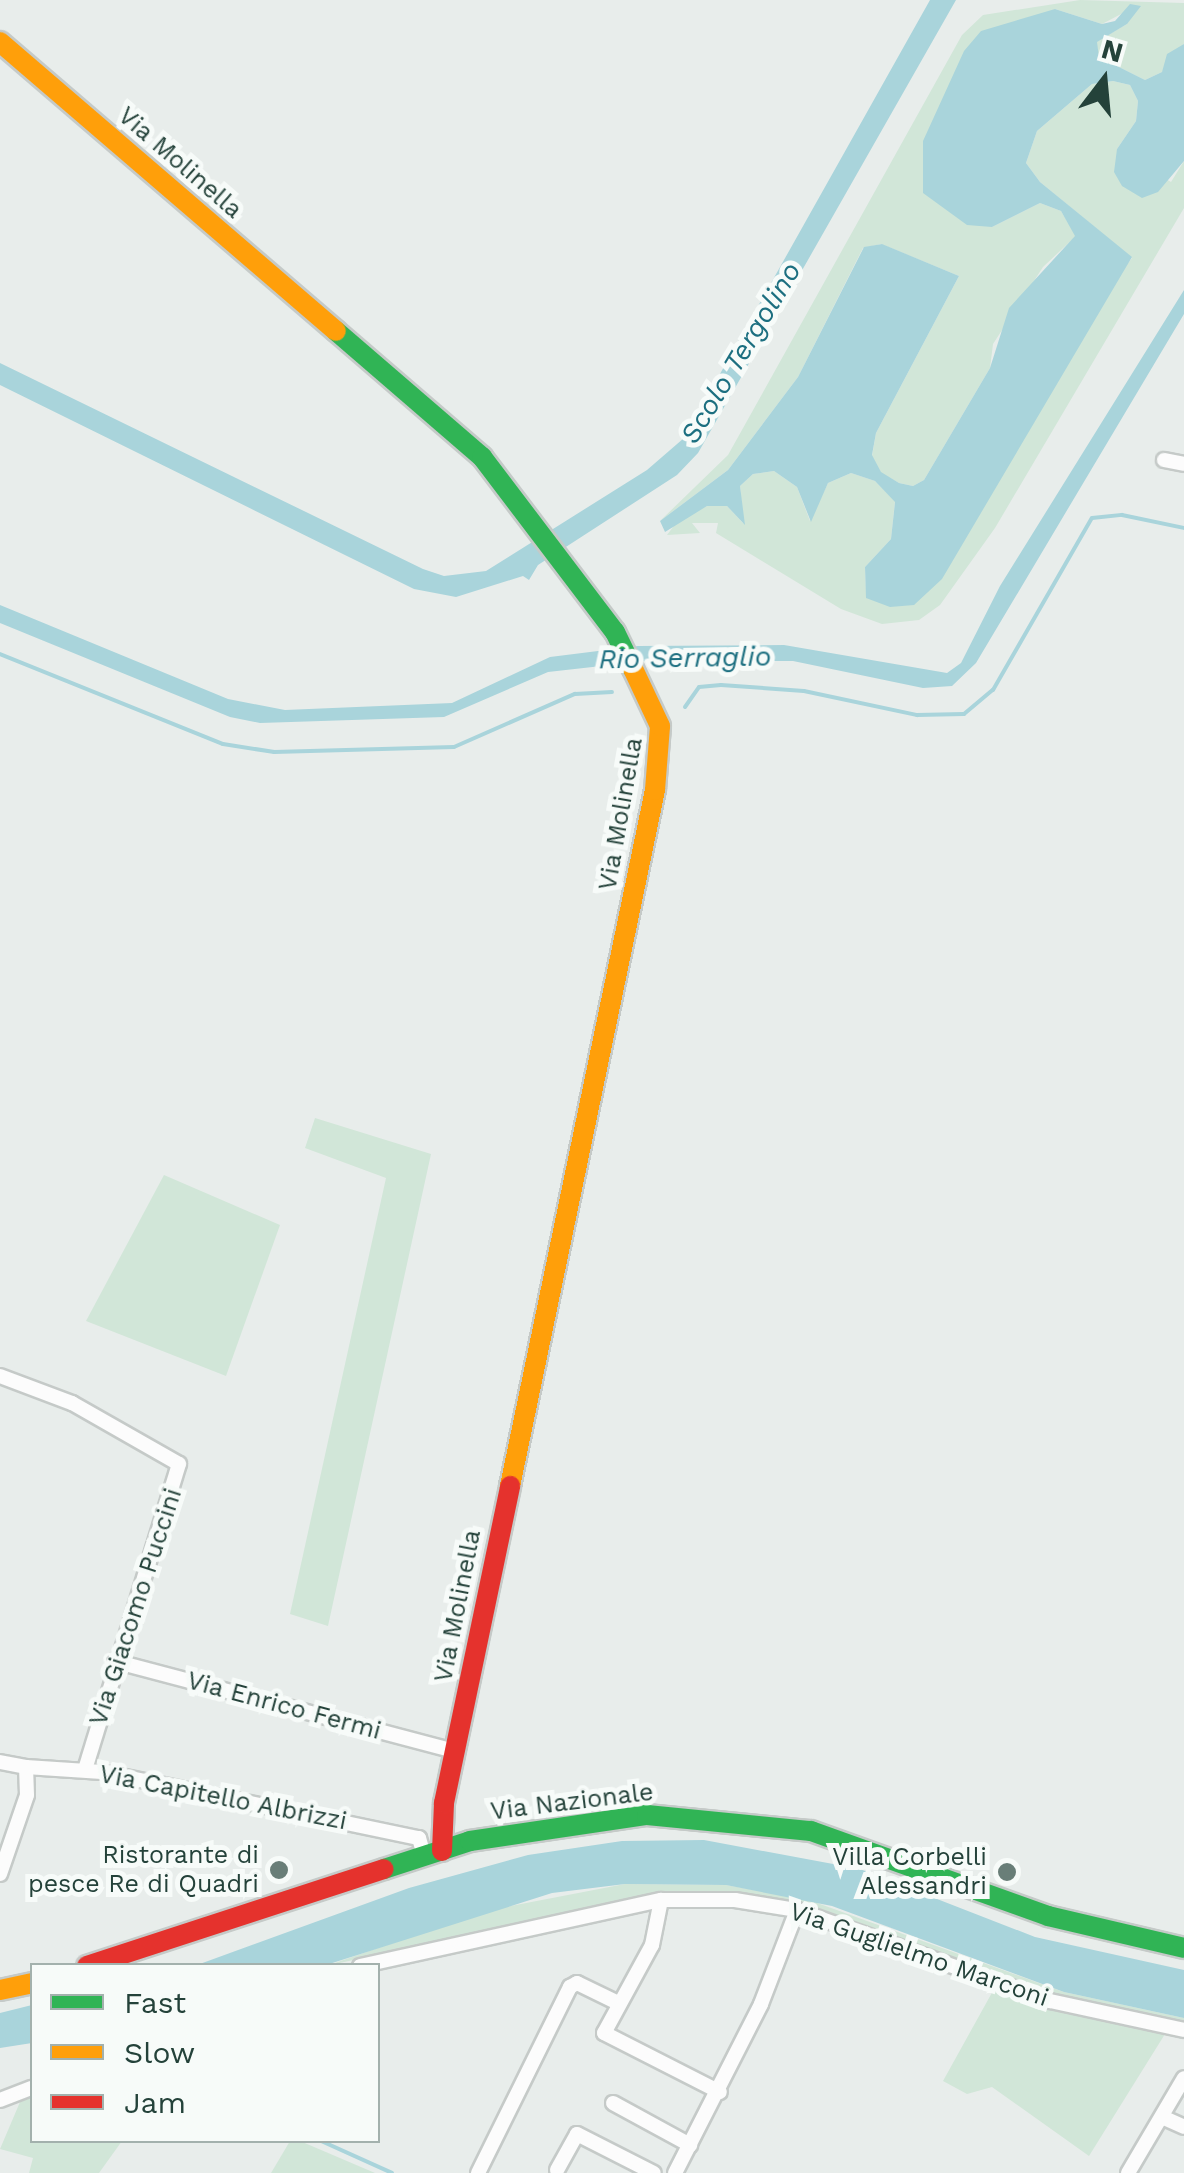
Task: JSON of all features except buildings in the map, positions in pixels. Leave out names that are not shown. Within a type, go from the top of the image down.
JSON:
[{"type":"street","name":"Via Molinella","points":[[0,42],[463,438],[499,476],[556,563],[615,632],[642,678],[662,737],[655,790],[431,1845]]},
{"type":"street","points":[[1164,460],[1184,464]]},
{"type":"street","name":"Via Giacomo Puccini","points":[[0,1376],[72,1403],[179,1464],[114,1660],[85,1770]]},
{"type":"street","name":"Via Enrico Fermi","points":[[114,1660],[454,1751]]},
{"type":"street","name":"Via Capitello Albrizzi","points":[[0,1762],[85,1770],[431,1845]]},
{"type":"street","points":[[0,1874],[28,1795],[26,1767]]},
{"type":"street","name":"Via Nazionale","points":[[95,1963],[431,1845],[609,1818],[750,1821],[872,1848],[1066,1922],[1184,1948]]},
{"type":"street","points":[[661,1900],[652,1945],[604,2029],[720,2092]]},
{"type":"street","name":"Via Guglielmo Marconi","points":[[374,1963],[661,1900],[736,1900],[797,1910],[1050,2001],[1184,2030]]},
{"type":"street","points":[[675,2173],[720,2092],[797,1910]]},
{"type":"street","points":[[478,2173],[570,1987],[577,1982],[618,2003]]},
{"type":"street","points":[[0,1990],[30,1983]]},
{"type":"street","points":[[1128,2173],[1184,2078]]},
{"type":"street","points":[[0,2100],[30,2089]]},
{"type":"street","points":[[613,2103],[690,2145]]},
{"type":"street","points":[[1162,2117],[1184,2127]]},
{"type":"street","points":[[557,2170],[577,2134],[654,2173]]},
{"type":"green space","points":[[1080,0],[1184,3],[1184,44],[1162,72],[1145,80],[1099,57],[1096,42],[1127,24],[1125,12],[1102,24],[1055,9],[992,227],[1040,203],[1061,211],[1076,236],[1043,267],[993,344],[990,368],[924,480],[913,486],[899,483],[881,473],[872,456],[876,433],[959,276],[881,244],[863,248],[798,377],[728,470],[660,521],[728,455],[962,35],[983,15]]},
{"type":"green space","points":[[1113,81],[1130,85],[1138,101],[1136,121],[1117,149],[1171,182],[1184,161],[1184,208],[995,528],[940,605],[919,620],[882,624],[841,609],[716,533],[718,523],[692,523],[700,533],[667,535],[679,519],[707,506],[727,506],[743,523],[740,486],[753,474],[774,471],[797,487],[810,521],[828,483],[851,473],[875,481],[895,501],[891,539],[865,567],[866,591],[1132,258],[1040,182],[1026,163],[1037,131],[1092,84]]},
{"type":"green space","points":[[315,1118],[431,1154],[328,1626],[290,1614],[386,1178],[305,1148]]},
{"type":"green space","points":[[164,1175],[280,1225],[226,1376],[86,1321]]},
{"type":"green space","points":[[625,1884],[726,1885],[809,1900],[1064,1992],[1184,2018],[1184,2025],[1045,1995],[818,1910],[735,1896],[644,1896],[335,1963],[485,1911]]},
{"type":"green space","points":[[994,1989],[1165,2034],[1089,2156],[992,2087],[967,2094],[943,2081]]},
{"type":"green space","points":[[30,2093],[30,2143],[121,2143],[99,2173],[29,2173],[33,2158],[0,2149],[23,2095]]},
{"type":"green space","points":[[289,2143],[305,2143],[375,2173],[271,2173]]},
{"type":"water","name":"Scolo Tergolino","points":[[930,0],[956,0],[698,453],[677,475],[538,565],[529,580],[523,576],[456,597],[414,589],[0,385],[0,363],[423,569],[444,576],[486,571],[647,470],[684,438]]},
{"type":"water","points":[[1130,4],[1141,6],[1127,24],[1097,42],[1099,57],[1145,80],[1162,72],[1167,54],[1184,44],[1184,161],[1158,192],[1142,198],[1122,186],[1114,172],[1117,149],[1136,121],[1138,101],[1130,85],[1113,81],[1092,84],[1037,131],[1026,163],[1040,182],[1132,257],[942,579],[914,605],[890,607],[866,598],[865,567],[891,539],[895,502],[875,481],[851,473],[828,483],[811,522],[797,487],[774,471],[753,474],[740,486],[745,525],[727,506],[707,506],[665,532],[660,521],[728,470],[798,377],[864,247],[882,244],[959,276],[876,433],[872,455],[881,472],[899,483],[913,486],[924,480],[990,368],[1009,308],[1075,236],[1061,211],[1040,203],[992,227],[967,225],[923,193],[923,141],[964,51],[981,31],[1055,9],[1102,24],[1115,21]]},
{"type":"water","name":"Rio Serraglio","points":[[1184,290],[1184,314],[976,663],[952,686],[923,688],[793,661],[646,661],[548,672],[444,717],[260,723],[230,717],[0,623],[0,605],[228,699],[285,710],[452,703],[550,657],[638,646],[784,645],[947,673],[961,663],[1000,586]]},
{"type":"water","points":[[704,1840],[860,1869],[1035,1937],[1184,1970],[1184,2018],[1064,1992],[832,1906],[726,1885],[625,1884],[552,1893],[332,1963],[203,1963],[409,1888],[528,1855],[622,1841]]},
{"type":"water","points":[[30,2006],[30,2043],[0,2048],[0,2013]]},
{"type":"waterway","name":"Rio Serraglio","points":[[685,707],[699,687],[721,685],[804,691],[917,715],[964,714],[993,690],[1092,518],[1122,515],[1184,528]]},
{"type":"waterway","points":[[0,654],[223,744],[274,752],[454,747],[575,694],[612,692]]},
{"type":"waterway","points":[[326,2143],[392,2173]]},
{"type":"traffic: fast","points":[[336,331],[482,457],[615,632],[633,669]]},
{"type":"traffic: fast","points":[[384,1869],[470,1841],[647,1815],[811,1831],[1048,1916],[1184,1948]]},
{"type":"traffic: slow","points":[[0,42],[336,331]]},
{"type":"traffic: slow","points":[[510,1486],[655,790],[660,726],[633,669]]},
{"type":"traffic: slow","points":[[0,1990],[30,1983]]},
{"type":"traffic: jam","points":[[442,1851],[444,1803],[510,1486]]},
{"type":"traffic: jam","points":[[96,1963],[384,1869]]},
{"type":"place","name":"Ristorante di pesce Re di Quadri","points":[[279,1870]]},
{"type":"place","name":"Villa Corbelli Alessandri","points":[[1007,1872]]}]
